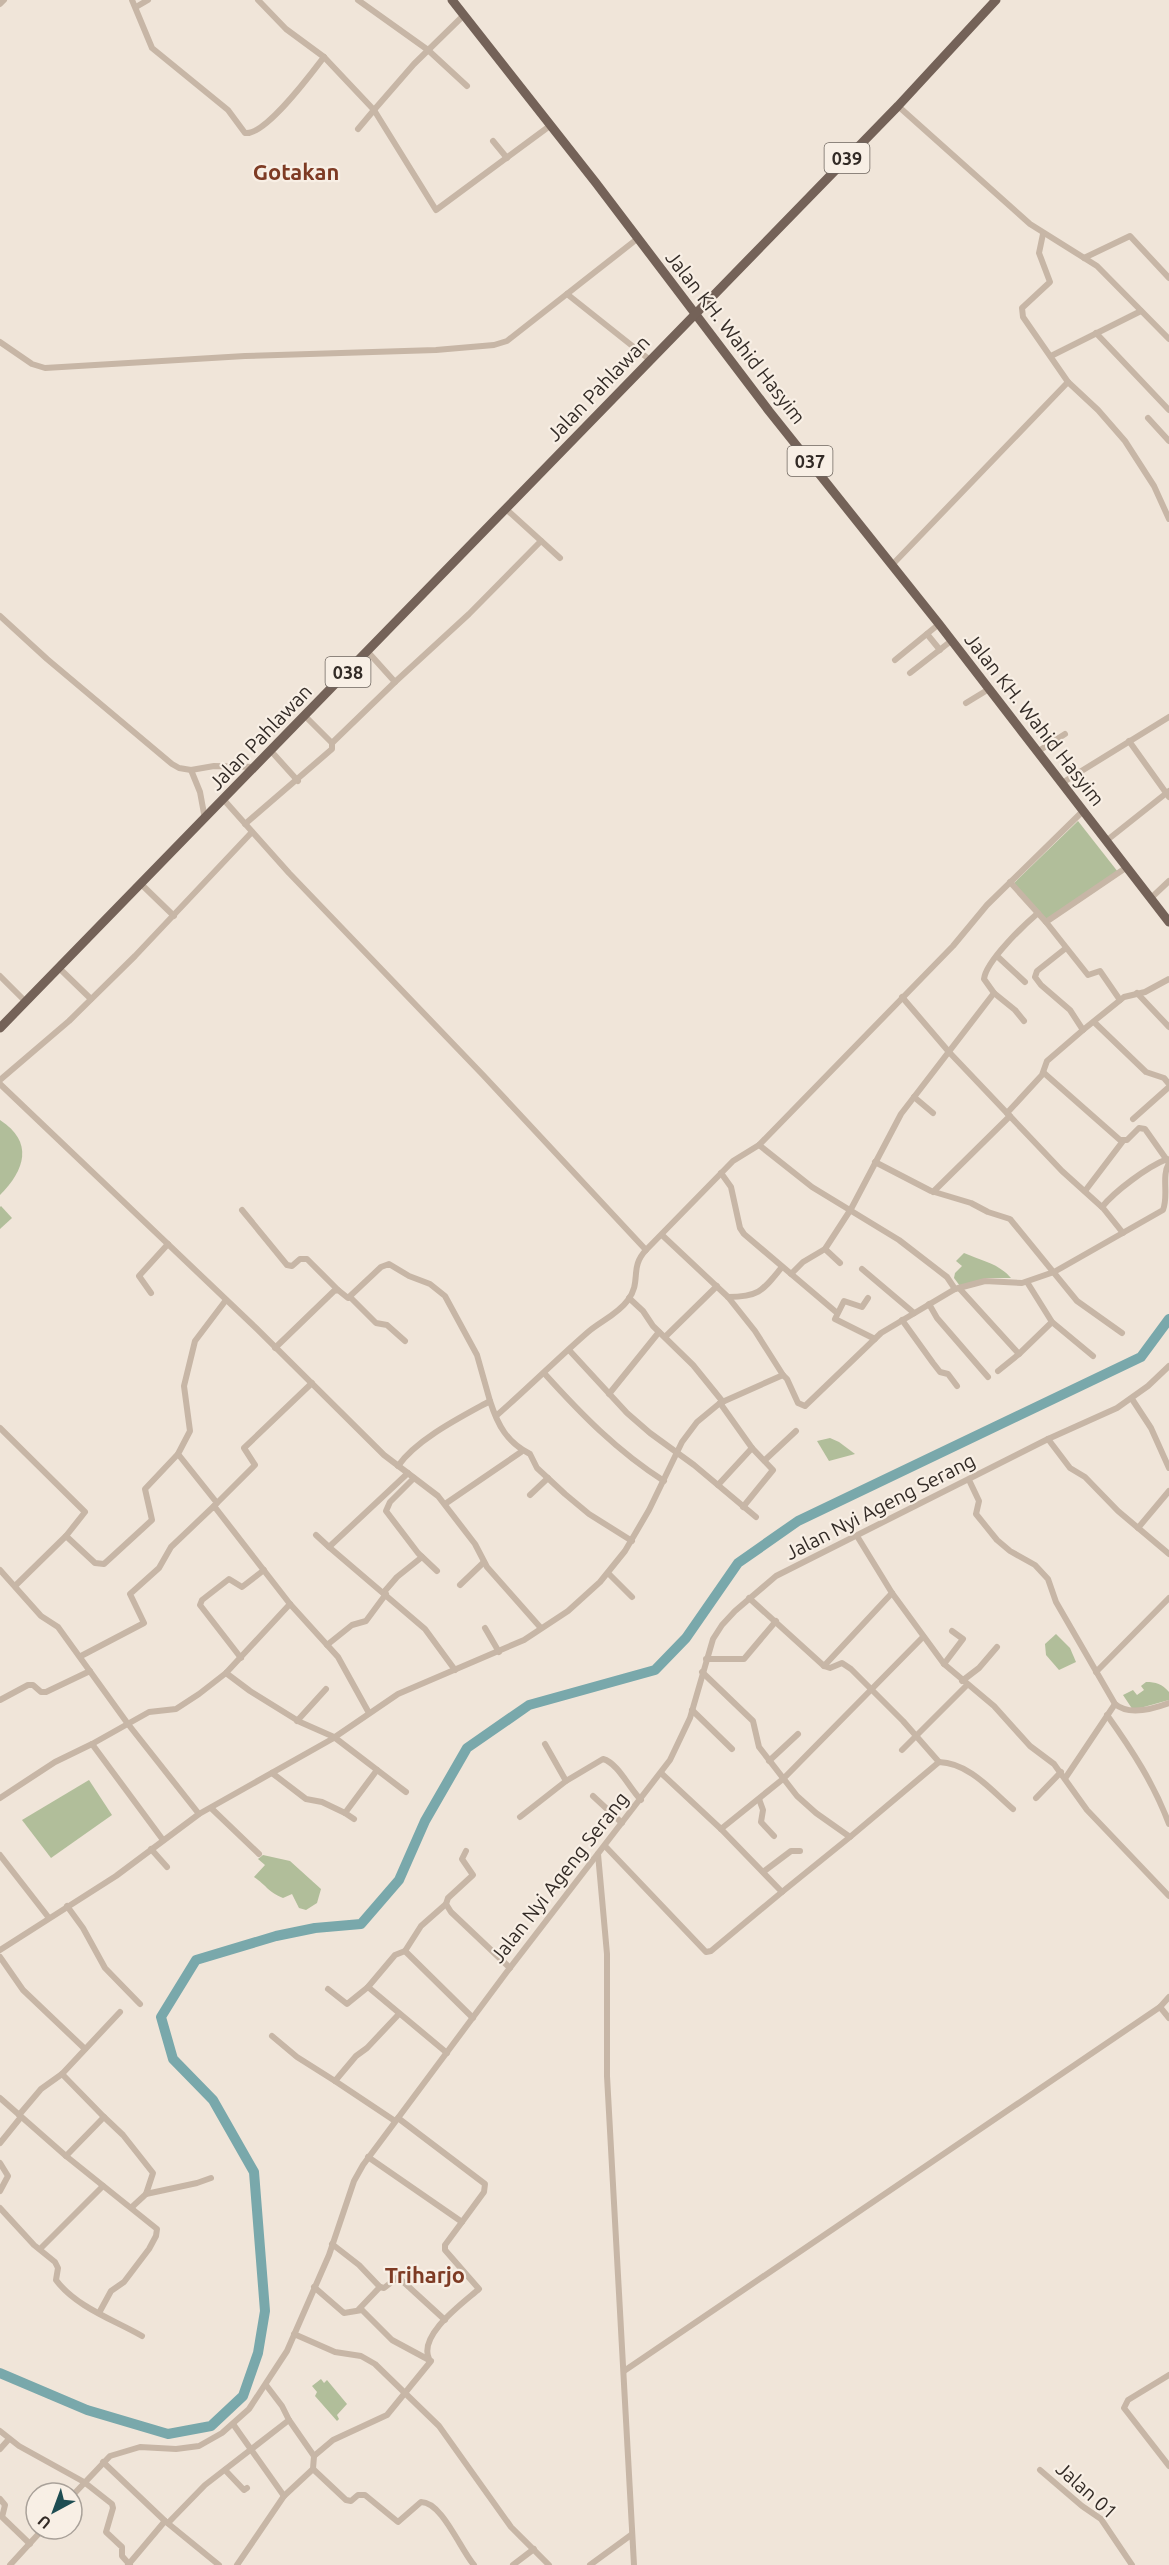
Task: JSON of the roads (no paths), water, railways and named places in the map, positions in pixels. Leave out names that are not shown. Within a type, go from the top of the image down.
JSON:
[{"type":"main road","name":"Jalan KH. Wahid Hasyim","points":[[452,0],[458,20],[631,244],[695,314],[939,624],[1169,922]]},
{"type":"main road","name":"039","points":[[695,314],[898,106],[996,0]]},
{"type":"main road","name":"Jalan Pahlawan","points":[[0,1028],[205,819],[227,803],[271,751],[510,512],[695,314]]},
{"type":"street","points":[[0,4],[4,0]]},
{"type":"street","points":[[132,0],[152,48],[222,104],[233,115],[244,133],[255,131],[280,110],[324,57]]},
{"type":"street","points":[[136,7],[148,0]]},
{"type":"street","points":[[258,0],[286,29],[324,57],[374,110],[436,210],[544,130]]},
{"type":"street","points":[[358,0],[428,50],[467,86]]},
{"type":"street","points":[[358,129],[428,50],[458,20]]},
{"type":"street","points":[[898,106],[1043,234],[1097,267],[1169,339]]},
{"type":"street","points":[[493,141],[507,158]]},
{"type":"street","points":[[1043,234],[1040,252],[1050,282],[1020,310],[1023,317],[1068,382],[1125,441],[1156,492],[1169,519]]},
{"type":"street","points":[[1084,258],[1130,237],[1169,278]]},
{"type":"street","points":[[0,342],[32,364],[45,368],[494,345],[507,340],[631,244]]},
{"type":"street","points":[[567,294],[650,360]]},
{"type":"street","points":[[1051,356],[1141,311]]},
{"type":"street","points":[[1096,333],[1169,411]]},
{"type":"street","points":[[892,565],[1068,382]]},
{"type":"street","points":[[1148,418],[1169,441]]},
{"type":"street","points":[[510,512],[560,558]]},
{"type":"street","points":[[332,743],[469,614],[541,541]]},
{"type":"street","points":[[0,616],[47,659],[172,764],[191,770],[214,766],[256,767]]},
{"type":"street","points":[[895,660],[939,624]]},
{"type":"street","points":[[927,634],[940,650]]},
{"type":"street","points":[[910,673],[951,641]]},
{"type":"street","points":[[368,652],[395,682]]},
{"type":"street","points":[[966,703],[989,689]]},
{"type":"street","points":[[245,824],[298,781],[332,749],[332,743],[305,716]]},
{"type":"street","points":[[1062,783],[1169,717]]},
{"type":"street","points":[[1037,752],[1065,734]]},
{"type":"street","points":[[1106,841],[1168,794],[1130,741]]},
{"type":"street","points":[[271,751],[298,781]]},
{"type":"street","points":[[191,770],[200,792],[205,819]]},
{"type":"street","points":[[227,803],[289,873],[646,1250]]},
{"type":"street","points":[[496,1416],[629,1298],[636,1281],[636,1262],[646,1250],[733,1161],[759,1145],[1010,882],[1083,811]]},
{"type":"street","points":[[252,832],[174,916],[91,999],[0,1082],[312,1383],[378,1450],[438,1496],[475,1544],[484,1562],[540,1627]]},
{"type":"street","points":[[1046,922],[1127,867]]},
{"type":"street","points":[[1151,898],[1169,880]]},
{"type":"street","points":[[1010,882],[1046,922],[1088,975],[1101,971],[1120,1000]]},
{"type":"street","points":[[141,885],[174,916]]},
{"type":"street","points":[[1024,1021],[1015,1010],[994,993],[984,977],[997,956],[1038,914]]},
{"type":"street","points":[[1066,948],[1037,971],[1035,977],[1070,1010],[1083,1030]]},
{"type":"street","points":[[997,956],[1025,982]]},
{"type":"street","points":[[59,968],[91,999]]},
{"type":"street","points":[[0,976],[26,1002]]},
{"type":"street","points":[[933,1192],[1009,1115],[1044,1073],[1044,1065],[1050,1058],[1120,1000],[1145,992],[1169,979]]},
{"type":"street","points":[[791,1274],[803,1262],[825,1249],[851,1209],[891,1131],[994,993]]},
{"type":"street","points":[[1137,993],[1169,1027]]},
{"type":"street","points":[[902,997],[949,1052],[1062,1172],[1102,1207],[1123,1233]]},
{"type":"street","points":[[1094,1022],[1146,1072],[1168,1082],[1133,1119]]},
{"type":"street","points":[[1044,1073],[1123,1141]]},
{"type":"street","points":[[915,1097],[933,1113]]},
{"type":"street","points":[[1085,1191],[1123,1141],[1143,1128],[1168,1162]]},
{"type":"street","points":[[759,1145],[812,1187],[899,1240],[937,1269],[1019,1354]]},
{"type":"street","points":[[875,1162],[933,1192],[971,1203],[1010,1220],[1084,1307],[1122,1333]]},
{"type":"street","points":[[662,1235],[728,1297],[755,1330],[787,1379],[798,1403],[805,1406],[875,1339],[902,1320],[957,1288],[985,1281],[1027,1282],[1054,1272],[1163,1210],[1166,1200],[1168,1162]]},
{"type":"street","points":[[1102,1207],[1154,1166],[1168,1162]]},
{"type":"street","points":[[721,1173],[734,1197],[740,1228],[836,1312]]},
{"type":"street","points":[[242,1210],[287,1265],[291,1266],[300,1259],[307,1259],[346,1298],[350,1297],[376,1323],[387,1325],[405,1341]]},
{"type":"street","points":[[151,1293],[139,1276],[168,1244]]},
{"type":"street","points":[[825,1249],[840,1263]]},
{"type":"street","points":[[350,1297],[387,1264],[436,1287],[445,1296],[471,1343],[480,1363],[490,1401],[505,1435],[521,1452],[530,1454],[537,1468],[589,1514],[632,1541]]},
{"type":"street","points":[[728,1297],[752,1296],[766,1286],[782,1267]]},
{"type":"street","points":[[862,1269],[914,1313]]},
{"type":"street","points":[[1027,1282],[1053,1322],[1093,1356]]},
{"type":"street","points":[[609,1394],[662,1335],[717,1286]]},
{"type":"street","points":[[275,1348],[338,1290]]},
{"type":"street","points":[[629,1298],[693,1365],[722,1402],[752,1448],[772,1467],[772,1472],[743,1506]]},
{"type":"street","points":[[868,1298],[862,1307],[845,1300],[836,1312],[835,1319],[875,1339]]},
{"type":"street","points":[[66,1536],[95,1563],[104,1564],[152,1520],[145,1489],[178,1454],[190,1431],[184,1386],[195,1341],[226,1300]]},
{"type":"street","points":[[929,1304],[937,1318],[988,1377]]},
{"type":"street","points":[[902,1320],[940,1372],[948,1374],[957,1386]]},
{"type":"street","points":[[998,1371],[1053,1322]]},
{"type":"street","points":[[569,1350],[609,1394],[650,1433],[678,1451],[756,1517]]},
{"type":"street","name":"Jalan Nyi Ageng Serang","points":[[84,2482],[103,2462],[115,2454],[140,2447],[176,2450],[199,2446],[233,2424],[249,2409],[279,2367],[332,2244],[354,2181],[368,2157],[661,1773],[677,1748],[692,1710],[716,1632],[749,1598],[776,1576],[1048,1439],[1117,1408],[1132,1399],[1169,1366]]},
{"type":"street","points":[[544,1374],[610,1442],[634,1462],[664,1480]]},
{"type":"street","points":[[0,1950],[116,1876],[199,1814],[334,1737],[409,1688],[524,1640],[540,1627],[568,1611],[608,1573],[632,1541],[678,1451],[697,1422],[722,1402],[783,1375]]},
{"type":"street","points":[[81,1656],[144,1623],[130,1594],[159,1569],[171,1547],[255,1465],[244,1448],[312,1383]]},
{"type":"street","points":[[1132,1399],[1151,1428],[1169,1468]]},
{"type":"street","points":[[398,1466],[411,1452],[435,1434],[490,1401]]},
{"type":"street","points":[[0,1428],[85,1512],[66,1536],[15,1586]]},
{"type":"street","points":[[765,1460],[796,1431]]},
{"type":"street","points":[[1048,1439],[1070,1468],[1085,1477],[1169,1554]]},
{"type":"street","points":[[718,1485],[752,1448]]},
{"type":"street","points":[[445,1504],[521,1452]]},
{"type":"street","points":[[178,1454],[290,1604],[341,1661],[369,1713]]},
{"type":"street","points":[[329,1547],[408,1473]]},
{"type":"street","points":[[414,1478],[390,1502],[386,1511],[422,1557],[437,1571]]},
{"type":"street","points":[[530,1495],[548,1478]]},
{"type":"street","points":[[969,1480],[979,1501],[976,1514],[997,1540],[1010,1551],[1035,1565],[1048,1579],[1056,1602],[1115,1704],[1126,1710],[1138,1711],[1169,1703]]},
{"type":"street","points":[[1138,1528],[1169,1491]]},
{"type":"street","points":[[316,1535],[425,1629],[454,1670]]},
{"type":"street","points":[[857,1536],[892,1593],[944,1664],[994,1706],[1030,1746],[1064,1774],[1088,1810],[1169,1896]]},
{"type":"street","points":[[327,1645],[351,1625],[366,1621],[406,1568],[422,1557]]},
{"type":"street","points":[[460,1585],[484,1562]]},
{"type":"street","points":[[0,1570],[41,1616],[58,1627],[128,1724],[199,1814]]},
{"type":"street","points":[[241,1658],[200,1605],[202,1600],[229,1579],[242,1587],[264,1570]]},
{"type":"street","points":[[608,1573],[632,1597]]},
{"type":"street","points":[[824,1666],[892,1593]]},
{"type":"street","points":[[749,1598],[824,1666],[830,1668],[842,1663],[871,1688],[939,1762],[960,1766],[980,1779],[1013,1809]]},
{"type":"street","points":[[1096,1672],[1169,1598]]},
{"type":"street","points":[[0,1798],[55,1762],[154,1710],[179,1707],[226,1673],[290,1604]]},
{"type":"street","points":[[706,1659],[744,1659],[776,1621]]},
{"type":"street","points":[[485,1628],[499,1652]]},
{"type":"street","points":[[944,1664],[963,1640],[952,1630]]},
{"type":"street","points":[[721,1829],[783,1779],[923,1637]]},
{"type":"street","points":[[902,1750],[997,1647]]},
{"type":"street","points":[[0,1700],[32,1684],[41,1692],[46,1692],[90,1671]]},
{"type":"street","points":[[702,1672],[753,1721],[758,1743],[783,1779],[809,1808],[850,1838]]},
{"type":"street","points":[[226,1673],[297,1721],[334,1737],[406,1792]]},
{"type":"street","points":[[297,1721],[326,1689]]},
{"type":"street","points":[[1036,1798],[1064,1774],[1115,1704]]},
{"type":"street","points":[[692,1710],[732,1749]]},
{"type":"street","points":[[1107,1715],[1137,1758],[1159,1798],[1169,1824]]},
{"type":"street","points":[[769,1761],[798,1734]]},
{"type":"street","points":[[545,1743],[566,1781]]},
{"type":"street","points":[[92,1744],[163,1840]]},
{"type":"street","points":[[520,1817],[566,1781],[603,1759],[613,1764],[625,1783],[641,1800]]},
{"type":"street","points":[[605,1846],[706,1952],[711,1951],[939,1762]]},
{"type":"street","points":[[345,1813],[377,1770]]},
{"type":"street","points":[[272,1773],[306,1799],[322,1802],[354,1819]]},
{"type":"street","points":[[661,1773],[721,1829],[782,1892]]},
{"type":"street","points":[[593,1796],[622,1823]]},
{"type":"street","points":[[759,1799],[763,1810],[761,1822],[774,1836]]},
{"type":"street","points":[[211,1808],[259,1854]]},
{"type":"street","points":[[151,1849],[167,1867]]},
{"type":"street","points":[[328,1989],[347,2004],[368,1987],[395,1955],[405,1951],[421,1926],[473,1875],[462,1859],[466,1851]]},
{"type":"street","points":[[763,1872],[791,1851],[800,1851]]},
{"type":"street","points":[[598,1854],[607,1954],[607,2076],[634,2565]]},
{"type":"street","points":[[0,1855],[49,1918]]},
{"type":"street","points":[[446,1904],[451,1912],[510,1968]]},
{"type":"street","points":[[67,1906],[83,1928],[105,1968],[140,2004]]},
{"type":"street","points":[[405,1951],[473,2018]]},
{"type":"street","points":[[0,1957],[23,1990],[85,2049]]},
{"type":"street","points":[[368,1987],[447,2053]]},
{"type":"street","points":[[624,2371],[1161,2007],[1169,1997]]},
{"type":"street","points":[[1161,2007],[1169,2018]]},
{"type":"street","points":[[0,2143],[41,2089],[62,2074],[120,2012]]},
{"type":"street","points":[[335,2081],[356,2056],[367,2048],[399,2014]]},
{"type":"street","points":[[272,2036],[297,2057],[397,2120],[485,2184],[484,2192],[445,2245],[445,2250],[479,2289],[445,2320],[430,2338],[427,2351],[429,2365],[387,2415],[333,2440],[314,2456]]},
{"type":"street","points":[[62,2074],[151,2168],[153,2177],[146,2194],[132,2207]]},
{"type":"street","points":[[0,2098],[66,2156],[154,2225],[156,2236],[149,2249],[123,2282],[111,2291],[99,2313]]},
{"type":"street","points":[[66,2156],[104,2117]]},
{"type":"street","points":[[368,2157],[462,2222]]},
{"type":"street","points":[[0,2163],[8,2176],[0,2191]]},
{"type":"street","points":[[146,2194],[211,2178]]},
{"type":"street","points":[[40,2249],[103,2186]]},
{"type":"street","points":[[0,2208],[57,2264],[56,2280],[65,2290],[99,2313],[142,2336]]},
{"type":"street","points":[[332,2244],[359,2265],[380,2287]]},
{"type":"street","points":[[314,2287],[344,2313],[359,2309],[380,2287],[384,2288],[398,2277],[445,2320]]},
{"type":"street","points":[[359,2309],[366,2312],[392,2340],[429,2359]]},
{"type":"street","points":[[294,2334],[335,2352],[367,2359],[406,2394],[439,2426],[511,2527],[549,2565]]},
{"type":"street","points":[[1169,2375],[1128,2400],[1124,2409],[1169,2466]]},
{"type":"street","points":[[237,2565],[284,2496],[313,2469],[314,2456],[266,2385]]},
{"type":"street","points":[[84,2482],[112,2504],[113,2508],[106,2532],[122,2547],[122,2556],[129,2565],[167,2522],[205,2485],[289,2420]]},
{"type":"street","points":[[233,2424],[284,2496]]},
{"type":"street","points":[[0,2431],[9,2439],[82,2481]]},
{"type":"street","points":[[0,2449],[9,2439]]},
{"type":"street","points":[[103,2462],[167,2522],[219,2565]]},
{"type":"street","points":[[313,2469],[346,2500],[351,2501],[358,2495],[365,2495],[398,2522],[421,2502],[428,2503],[443,2517],[464,2554],[474,2565]]},
{"type":"street","points":[[225,2470],[241,2489],[247,2488]]},
{"type":"street","name":"Jalan 01","points":[[1040,2470],[1101,2519],[1132,2565]]},
{"type":"street","points":[[0,2499],[5,2505],[2,2517],[30,2544]]},
{"type":"street","points":[[590,2565],[631,2535]]},
{"type":"street","points":[[10,2565],[33,2541]]},
{"type":"street","points":[[513,2565],[534,2549]]},
{"type":"waterway","points":[[0,2373],[87,2410],[168,2434],[211,2426],[243,2396],[258,2353],[265,2311],[254,2172],[213,2100],[173,2059],[161,2017],[196,1960],[276,1936],[315,1928],[361,1924],[399,1880],[425,1821],[467,1748],[529,1705],[655,1670],[686,1638],[738,1563],[798,1521],[1141,1357],[1169,1319]]},
{"type":"district","name":"Gotakan","points":[[296,171]]},
{"type":"district","name":"Triharjo","points":[[425,2274]]}]
